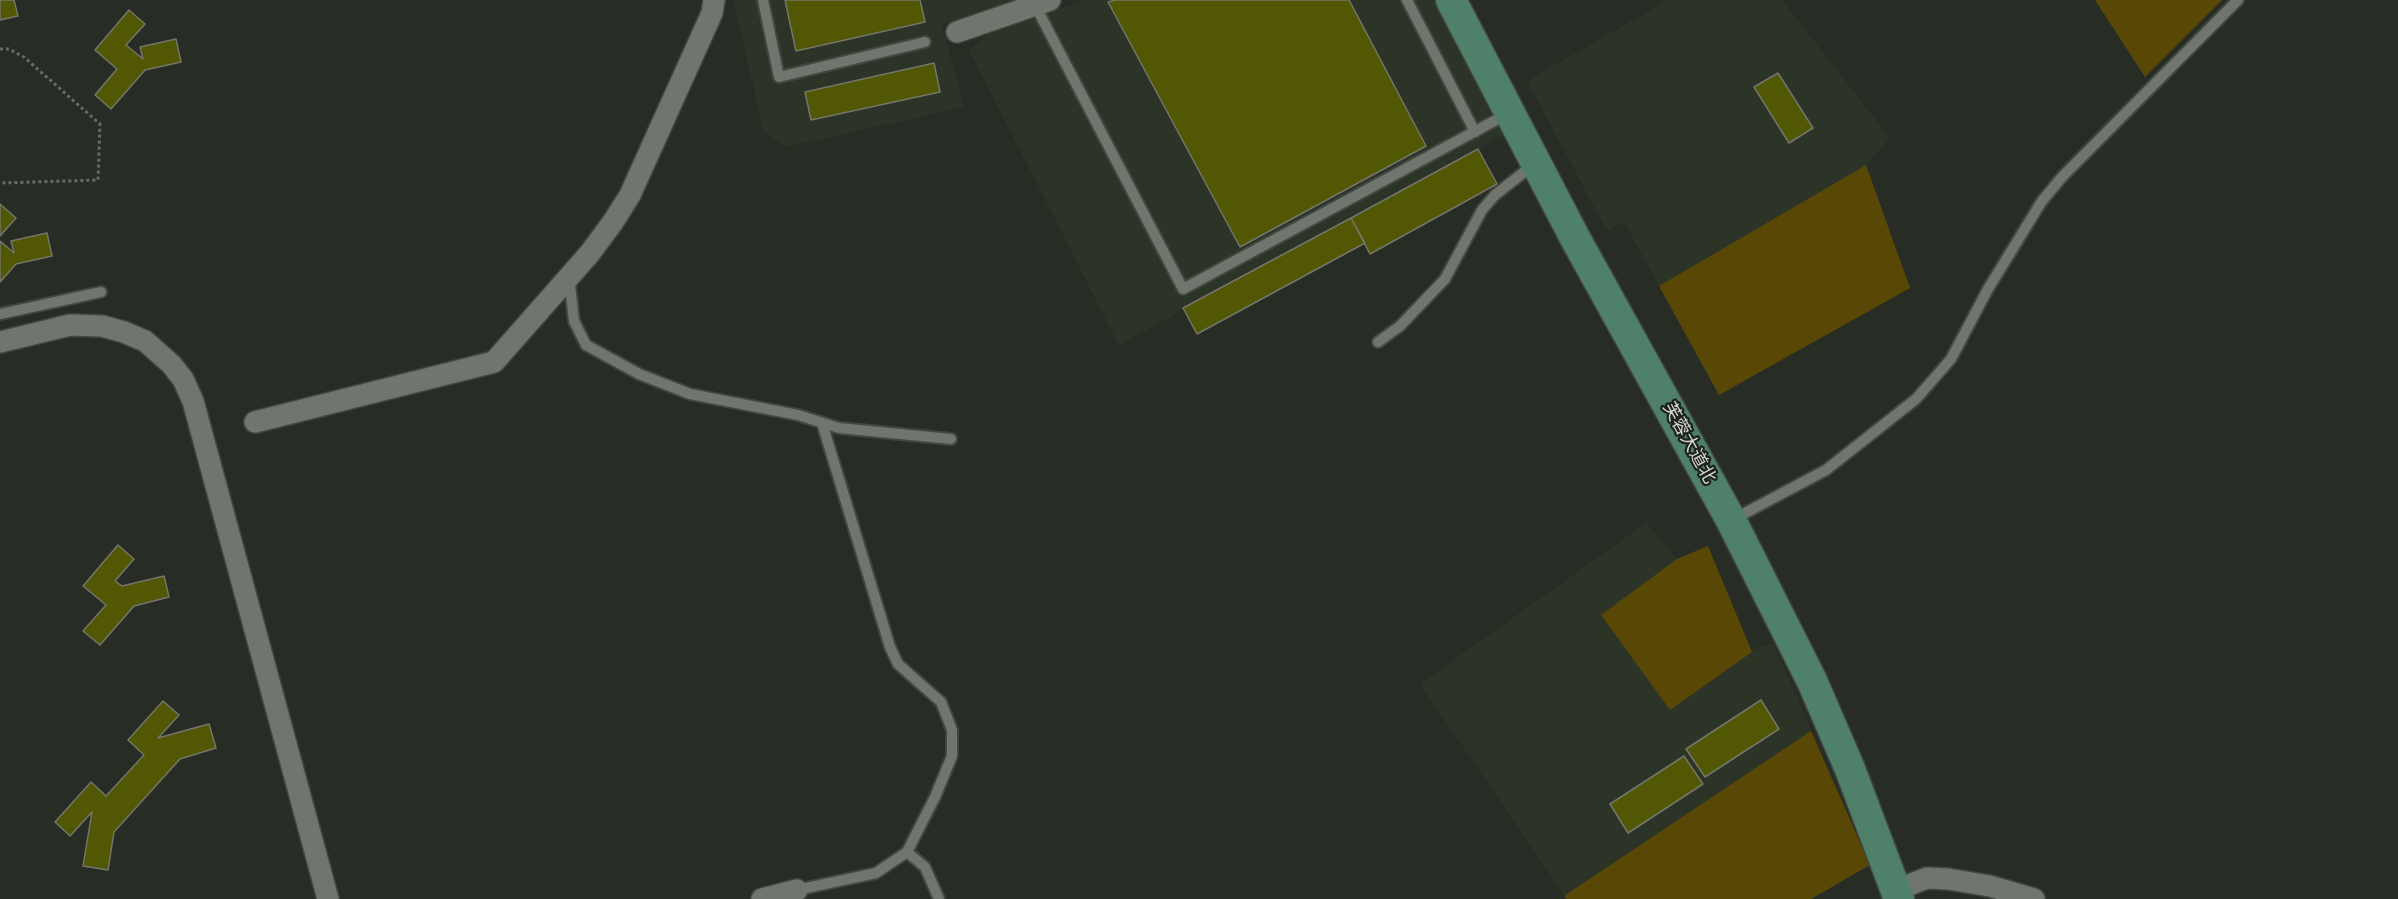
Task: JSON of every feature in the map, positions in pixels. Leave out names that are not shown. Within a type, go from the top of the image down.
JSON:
[{"type":"main road","name":"芙蓉大道北","points":[[1451,0],[1575,238],[1731,520],[1812,681],[1850,769],[1898,894]]},
{"type":"street","points":[[255,422],[494,362],[613,222],[630,195],[712,13],[714,0]]},
{"type":"street","points":[[957,32],[1043,2]]},
{"type":"street","points":[[0,342],[70,325],[102,326],[145,341],[171,364],[183,379],[193,401],[328,899]]},
{"type":"street","points":[[1898,894],[1927,878],[1990,886],[2034,899]]},
{"type":"street","points":[[762,899],[797,890]]},
{"type":"lane","points":[[763,0],[779,77],[925,42]]},
{"type":"lane","points":[[1407,0],[1475,132]]},
{"type":"lane","points":[[1731,520],[1826,470],[1916,399],[1951,359],[1988,289],[2042,201],[2062,177],[2238,0]]},
{"type":"lane","points":[[1043,2],[1183,289],[1510,113]]},
{"type":"lane","points":[[1378,342],[1400,326],[1445,279],[1482,210],[1495,195],[1536,163]]},
{"type":"lane","points":[[569,276],[574,321],[586,345],[639,374],[690,394],[798,415],[839,428],[951,439]]},
{"type":"lane","points":[[0,314],[101,292]]},
{"type":"lane","points":[[797,890],[876,873],[907,852],[935,797],[952,756],[952,730],[941,702],[898,664],[890,647],[822,423]]},
{"type":"lane","points":[[907,852],[926,867],[939,899]]},
{"type":"path","points":[[0,49],[9,49],[24,57],[100,124],[98,180],[0,183]]},
{"type":"shaded area","points":[[733,0],[1015,0],[942,25],[964,107],[786,147],[764,132]]},
{"type":"shaded area","points":[[1085,0],[1435,0],[1505,134],[1119,345],[969,50],[993,30]]},
{"type":"shaded area","points":[[1668,0],[1782,0],[1890,138],[1866,165],[1910,288],[1719,395],[1624,222],[1607,231],[1527,81]]},
{"type":"shaded area","points":[[2095,0],[2222,0],[2145,77]]},
{"type":"shaded area","points":[[1866,165],[1910,288],[1719,395],[1659,286]]},
{"type":"shaded area","points":[[1646,523],[1677,559],[1708,546],[1751,651],[1773,643],[1870,865],[1811,899],[1567,899],[1420,684]]},
{"type":"shaded area","points":[[1708,546],[1752,652],[1670,710],[1601,615],[1677,559]]},
{"type":"shaded area","points":[[1811,731],[1870,865],[1811,899],[1567,899],[1564,896]]},
{"type":"building","points":[[0,0],[14,0],[18,16],[0,20]]},
{"type":"building","points":[[785,0],[920,0],[925,22],[796,51]]},
{"type":"building","points":[[1115,0],[1349,0],[1426,146],[1240,247],[1108,2]]},
{"type":"building","points":[[129,10],[145,24],[126,45],[143,59],[140,47],[176,39],[181,62],[145,70],[111,109],[95,95],[117,69],[95,50]]},
{"type":"building","points":[[934,63],[940,92],[811,120],[805,92]]},
{"type":"building","points":[[1778,73],[1813,128],[1789,143],[1754,87]]},
{"type":"building","points":[[1478,149],[1497,184],[1370,254],[1351,218]]},
{"type":"building","points":[[0,204],[16,218],[0,236]]},
{"type":"building","points":[[1351,218],[1365,243],[1197,334],[1183,308]]},
{"type":"building","points":[[47,233],[52,256],[16,264],[0,282],[0,241],[14,253],[11,241]]},
{"type":"building","points":[[118,545],[134,559],[115,581],[122,586],[164,576],[169,597],[134,606],[100,645],[83,631],[106,605],[83,586]]},
{"type":"building","points":[[1761,700],[1779,729],[1705,777],[1686,749]]},
{"type":"building","points":[[163,701],[179,715],[158,738],[209,724],[216,748],[180,759],[114,832],[108,870],[83,866],[92,812],[70,836],[55,822],[91,782],[106,796],[144,755],[128,740]]},
{"type":"building","points":[[1684,756],[1703,784],[1628,833],[1610,804]]}]
